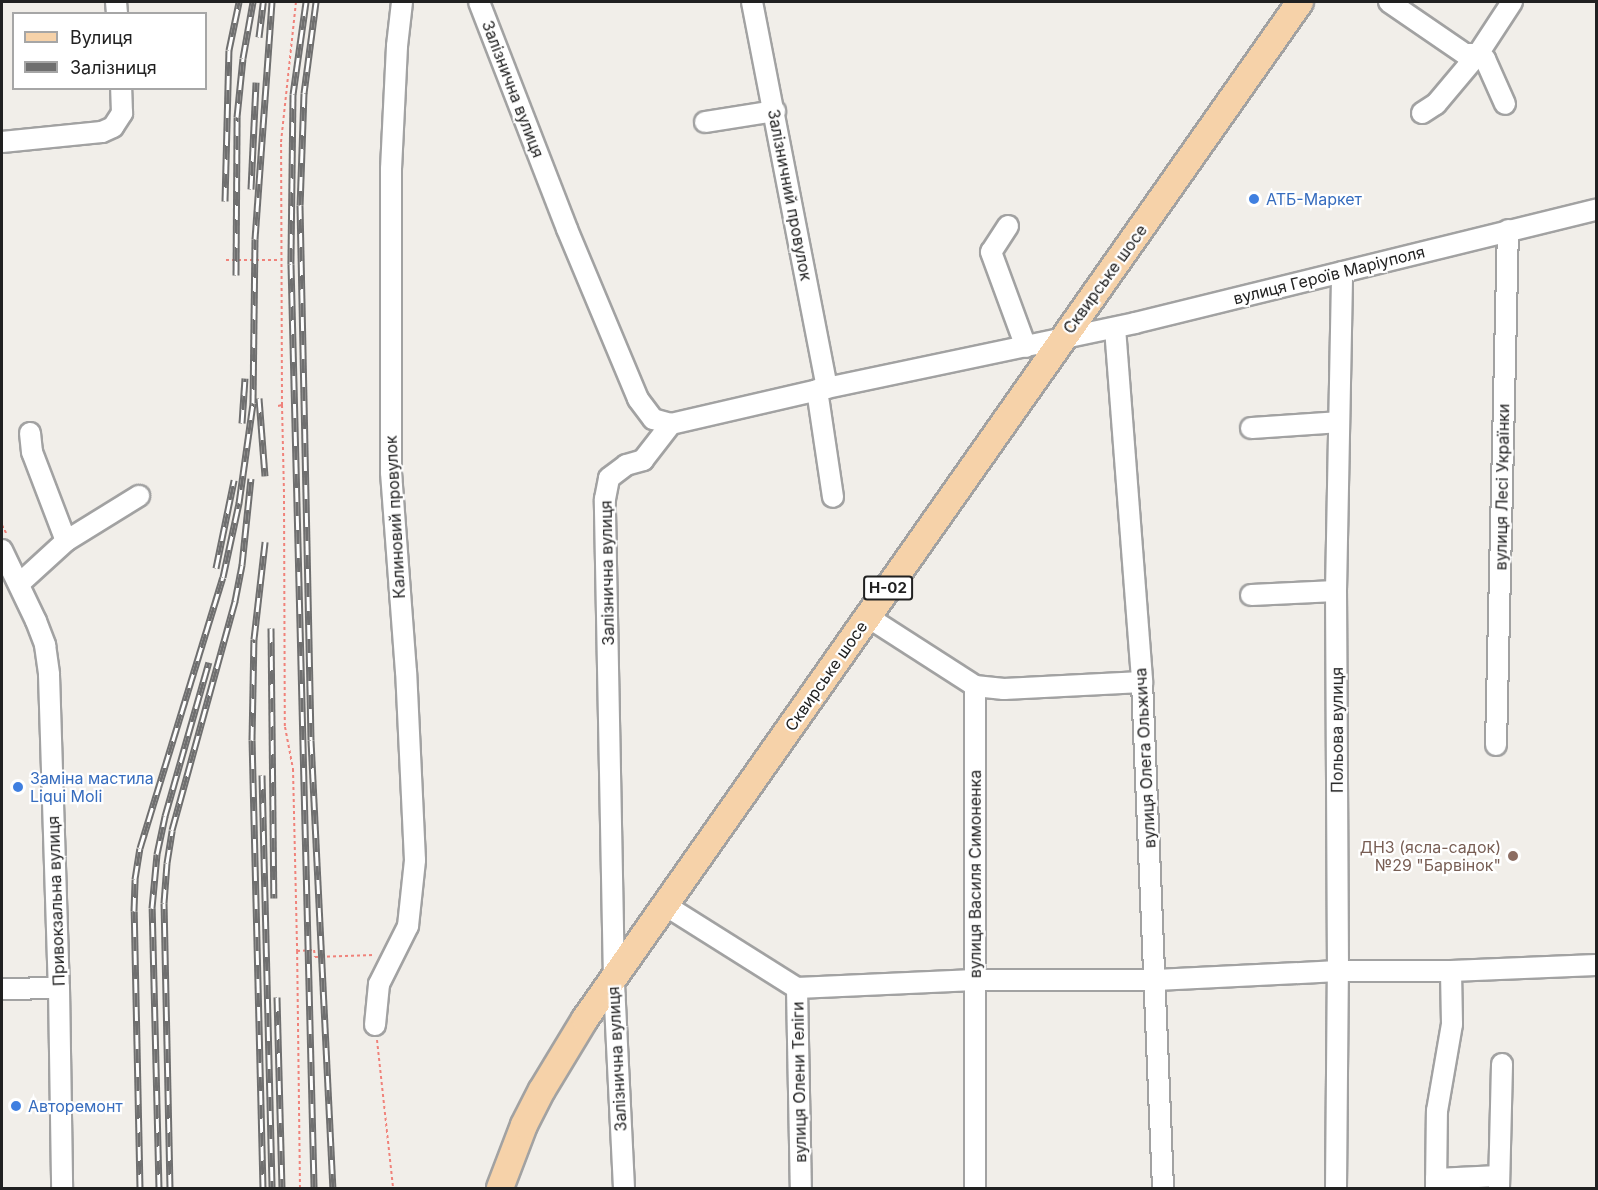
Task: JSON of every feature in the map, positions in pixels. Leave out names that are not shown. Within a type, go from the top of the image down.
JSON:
[{"type":"main road","name":"Сквирське шосе","points":[[500,1188],[524,1125],[562,1054],[1300,2]]},
{"type":"street","name":"Калиновий провулок","points":[[375,1025],[379,984],[408,926],[415,860],[406,672],[391,472],[391,169],[397,46],[402,2]]},
{"type":"street","name":"Залізнична вулиця","points":[[479,2],[567,229],[638,399],[653,419],[671,424],[643,460],[626,465],[609,478],[605,499],[614,981],[624,1188]]},
{"type":"street","name":"Залізничний провулок","points":[[752,2],[775,111],[822,389],[833,497]]},
{"type":"street","points":[[1389,2],[1465,54],[1478,54],[1485,58],[1505,104]]},
{"type":"street","points":[[1422,113],[1436,104],[1478,54],[1512,2]]},
{"type":"street","points":[[2,142],[102,132],[113,127],[122,113],[120,90]]},
{"type":"street","points":[[705,122],[775,111]]},
{"type":"street","name":"вулиця Героїв Маріуполя","points":[[1062,340],[1596,210]]},
{"type":"street","points":[[1008,226],[991,252],[1026,347]]},
{"type":"street","name":"вулиця Лесі Українки","points":[[1496,745],[1508,230]]},
{"type":"street","name":"Польова вулиця","points":[[1336,1188],[1338,970],[1336,591],[1342,272]]},
{"type":"street","name":"вулиця Олега Ольжича","points":[[1114,328],[1142,682],[1163,1188]]},
{"type":"street","points":[[671,424],[822,389],[1062,340]]},
{"type":"street","points":[[1251,428],[1338,422]]},
{"type":"street","points":[[30,433],[32,452],[66,541]]},
{"type":"street","points":[[10,586],[66,541],[139,496]]},
{"type":"street","name":"Привокзальна вулиця","points":[[2,550],[10,586],[45,645],[49,675],[59,988],[62,1188]]},
{"type":"street","points":[[1251,595],[1336,591]]},
{"type":"street","points":[[868,617],[975,686],[1004,689],[1142,682]]},
{"type":"street","name":"вулиця Василя Симоненка","points":[[975,686],[975,1188]]},
{"type":"street","name":"вулиця Олени Теліги","points":[[665,905],[796,988],[801,1188]]},
{"type":"street","points":[[796,988],[975,980],[1156,980],[1338,970],[1450,970],[1596,965]]},
{"type":"street","points":[[1450,970],[1452,1024],[1437,1111],[1436,1184],[1499,1182],[1502,1064]]},
{"type":"street","points":[[2,989],[59,988]]},
{"type":"path","points":[[296,2],[281,142],[280,406],[286,612],[285,727],[293,769],[300,1188]]},
{"type":"path","points":[[226,260],[280,260]]},
{"type":"path","points":[[297,951],[314,950],[315,957],[395,952]]},
{"type":"path","points":[[375,1025],[393,1188]]},
{"type":"railway","points":[[225,201],[229,50],[239,2]]},
{"type":"railway","points":[[236,275],[237,117],[243,58],[253,2]]},
{"type":"railway","points":[[259,37],[263,2]]},
{"type":"railway","points":[[140,1188],[135,879],[140,848],[223,577],[239,503],[253,403],[255,239],[272,2]]},
{"type":"railway","points":[[306,2],[293,94],[291,264],[314,1188]]},
{"type":"railway","points":[[316,2],[304,93],[300,205],[311,740],[333,1188]]},
{"type":"railway","points":[[251,189],[256,82]]},
{"type":"railway","points":[[242,423],[245,378]]},
{"type":"railway","points":[[259,398],[265,476]]},
{"type":"railway","points":[[170,1188],[164,903],[167,863],[172,830],[235,601],[242,565],[251,478]]},
{"type":"railway","points":[[216,568],[234,480]]},
{"type":"railway","points":[[263,1188],[252,740],[254,639],[265,542]]},
{"type":"railway","points":[[271,628],[274,898]]},
{"type":"railway","points":[[159,1188],[152,908],[157,854],[165,816],[209,662]]},
{"type":"railway","points":[[262,775],[272,1188]]},
{"type":"railway","points":[[277,997],[282,1188]]},
{"type":"place","name":"АТБ-Маркет","points":[[1254,199]]},
{"type":"place","name":"Заміна мастила Liqui Moli","points":[[18,787]]},
{"type":"place","name":"ДНЗ (ясла-садок) №29 \"Барвінок\"","points":[[1513,856]]},
{"type":"place","name":"Авторемонт","points":[[16,1106]]}]
